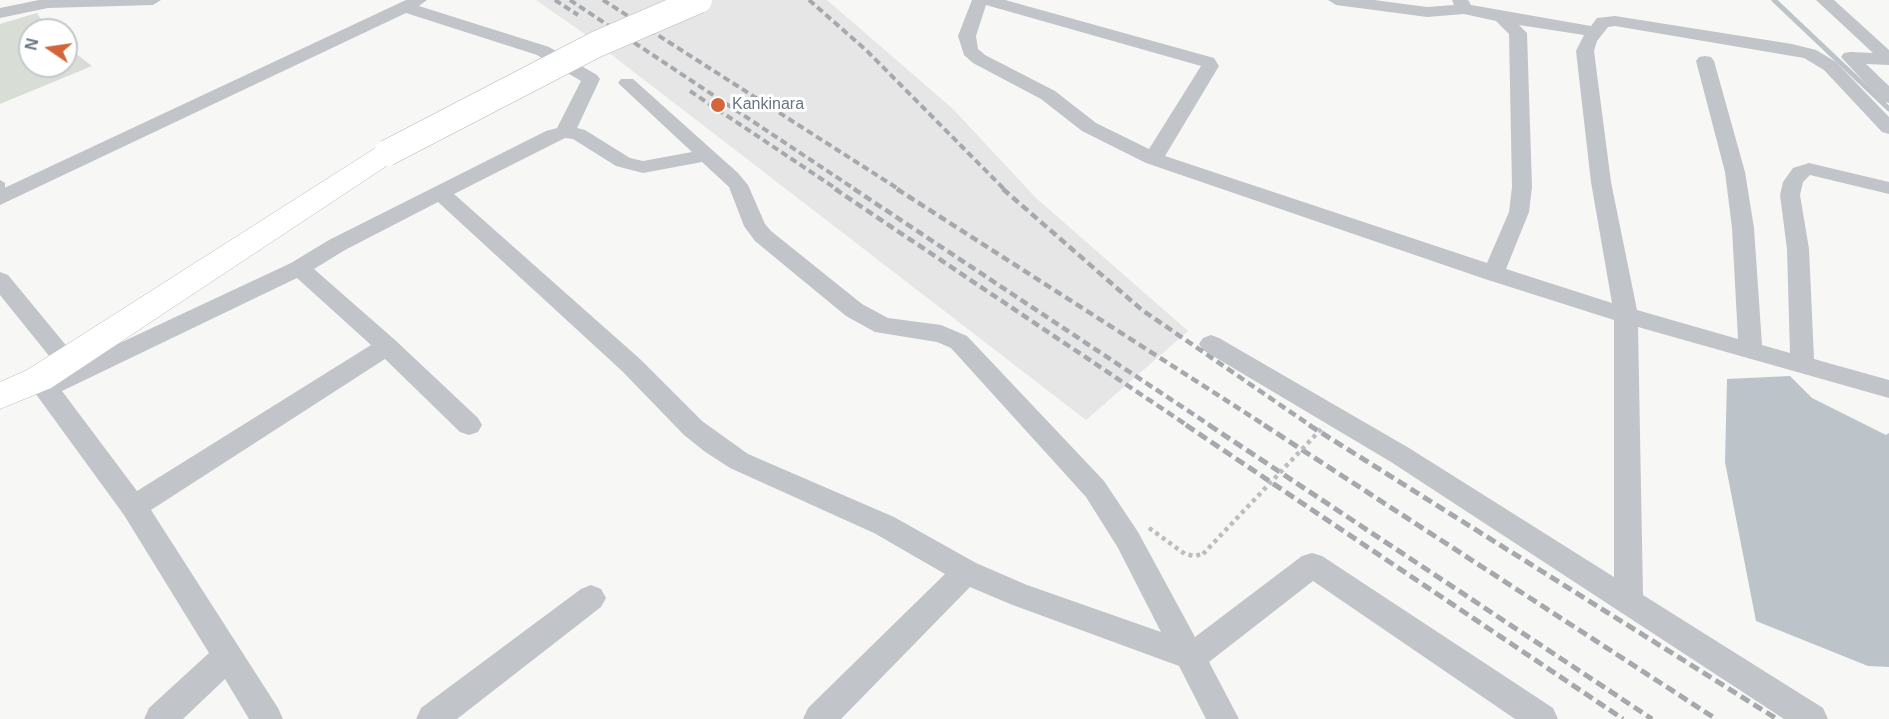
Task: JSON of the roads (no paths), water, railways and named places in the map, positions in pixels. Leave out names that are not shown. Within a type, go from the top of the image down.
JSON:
[{"type":"main road","points":[[0,396],[50,376],[387,153],[597,44],[699,0]]},
{"type":"street","points":[[0,13],[48,3],[152,0]]},
{"type":"street","points":[[980,0],[967,36],[970,51],[980,59],[1048,95],[1089,127],[1153,159],[1493,274],[1626,315],[1889,389]]},
{"type":"street","points":[[987,0],[1209,62],[1210,66],[1153,159]]},
{"type":"street","points":[[1336,0],[1421,12],[1462,4],[1502,17],[1597,32]]},
{"type":"street","points":[[1824,0],[1889,60]]},
{"type":"street","points":[[0,198],[412,3],[543,51],[591,79],[565,132]]},
{"type":"street","points":[[1493,274],[1519,212],[1523,168],[1518,33],[1502,17]]},
{"type":"street","points":[[1629,601],[1626,315],[1601,182],[1586,45],[1603,22],[1615,21],[1792,49],[1809,54],[1889,60]]},
{"type":"street","points":[[1809,54],[1830,66],[1889,128]]},
{"type":"street","points":[[1850,57],[1889,97]]},
{"type":"street","points":[[1705,61],[1735,172],[1743,228],[1750,350]]},
{"type":"street","points":[[627,83],[738,185],[755,226],[763,236],[854,310],[883,326],[941,334],[958,342],[971,353],[1095,489],[1128,540],[1223,719]]},
{"type":"street","points":[[50,376],[299,268],[337,245],[553,135],[565,132],[578,134],[622,162],[643,167],[706,155]]},
{"type":"street","points":[[1802,364],[1798,249],[1790,195],[1793,182],[1800,172],[1809,169],[1889,188]]},
{"type":"street","points":[[441,193],[632,365],[693,428],[713,444],[739,460],[884,525],[966,572],[1020,595],[1192,657]]},
{"type":"street","points":[[299,268],[387,346],[469,425]]},
{"type":"street","points":[[0,280],[50,376],[267,719]]},
{"type":"street","points":[[1211,344],[1400,454],[1812,719]]},
{"type":"street","points":[[134,507],[387,346]]},
{"type":"street","points":[[1192,657],[1312,565],[1542,719]]},
{"type":"street","points":[[819,719],[966,572]]},
{"type":"street","points":[[432,719],[591,598]]},
{"type":"street","points":[[159,719],[227,657]]},
{"type":"lane","points":[[0,183],[0,190]]},
{"type":"waterway","points":[[1774,0],[1889,109]]},
{"type":"railway","points":[[555,0],[578,15]]},
{"type":"railway","points":[[570,0],[856,190]]},
{"type":"railway","points":[[603,0],[900,190]]},
{"type":"railway","points":[[809,0],[866,50],[1005,190]]},
{"type":"railway","points":[[690,91],[838,190]]},
{"type":"railway","points":[[835,189],[1188,426]]},
{"type":"railway","points":[[854,189],[1211,426]]},
{"type":"railway","points":[[897,189],[1266,426]]},
{"type":"railway","points":[[1003,189],[1142,310],[1311,426]]},
{"type":"railway","points":[[1186,425],[1623,719]]},
{"type":"railway","points":[[1209,425],[1652,719]]},
{"type":"railway","points":[[1264,425],[1716,719]]},
{"type":"railway","points":[[1309,425],[1777,719]]},
{"type":"place","name":"Kankinara","points":[[718,105]]}]
